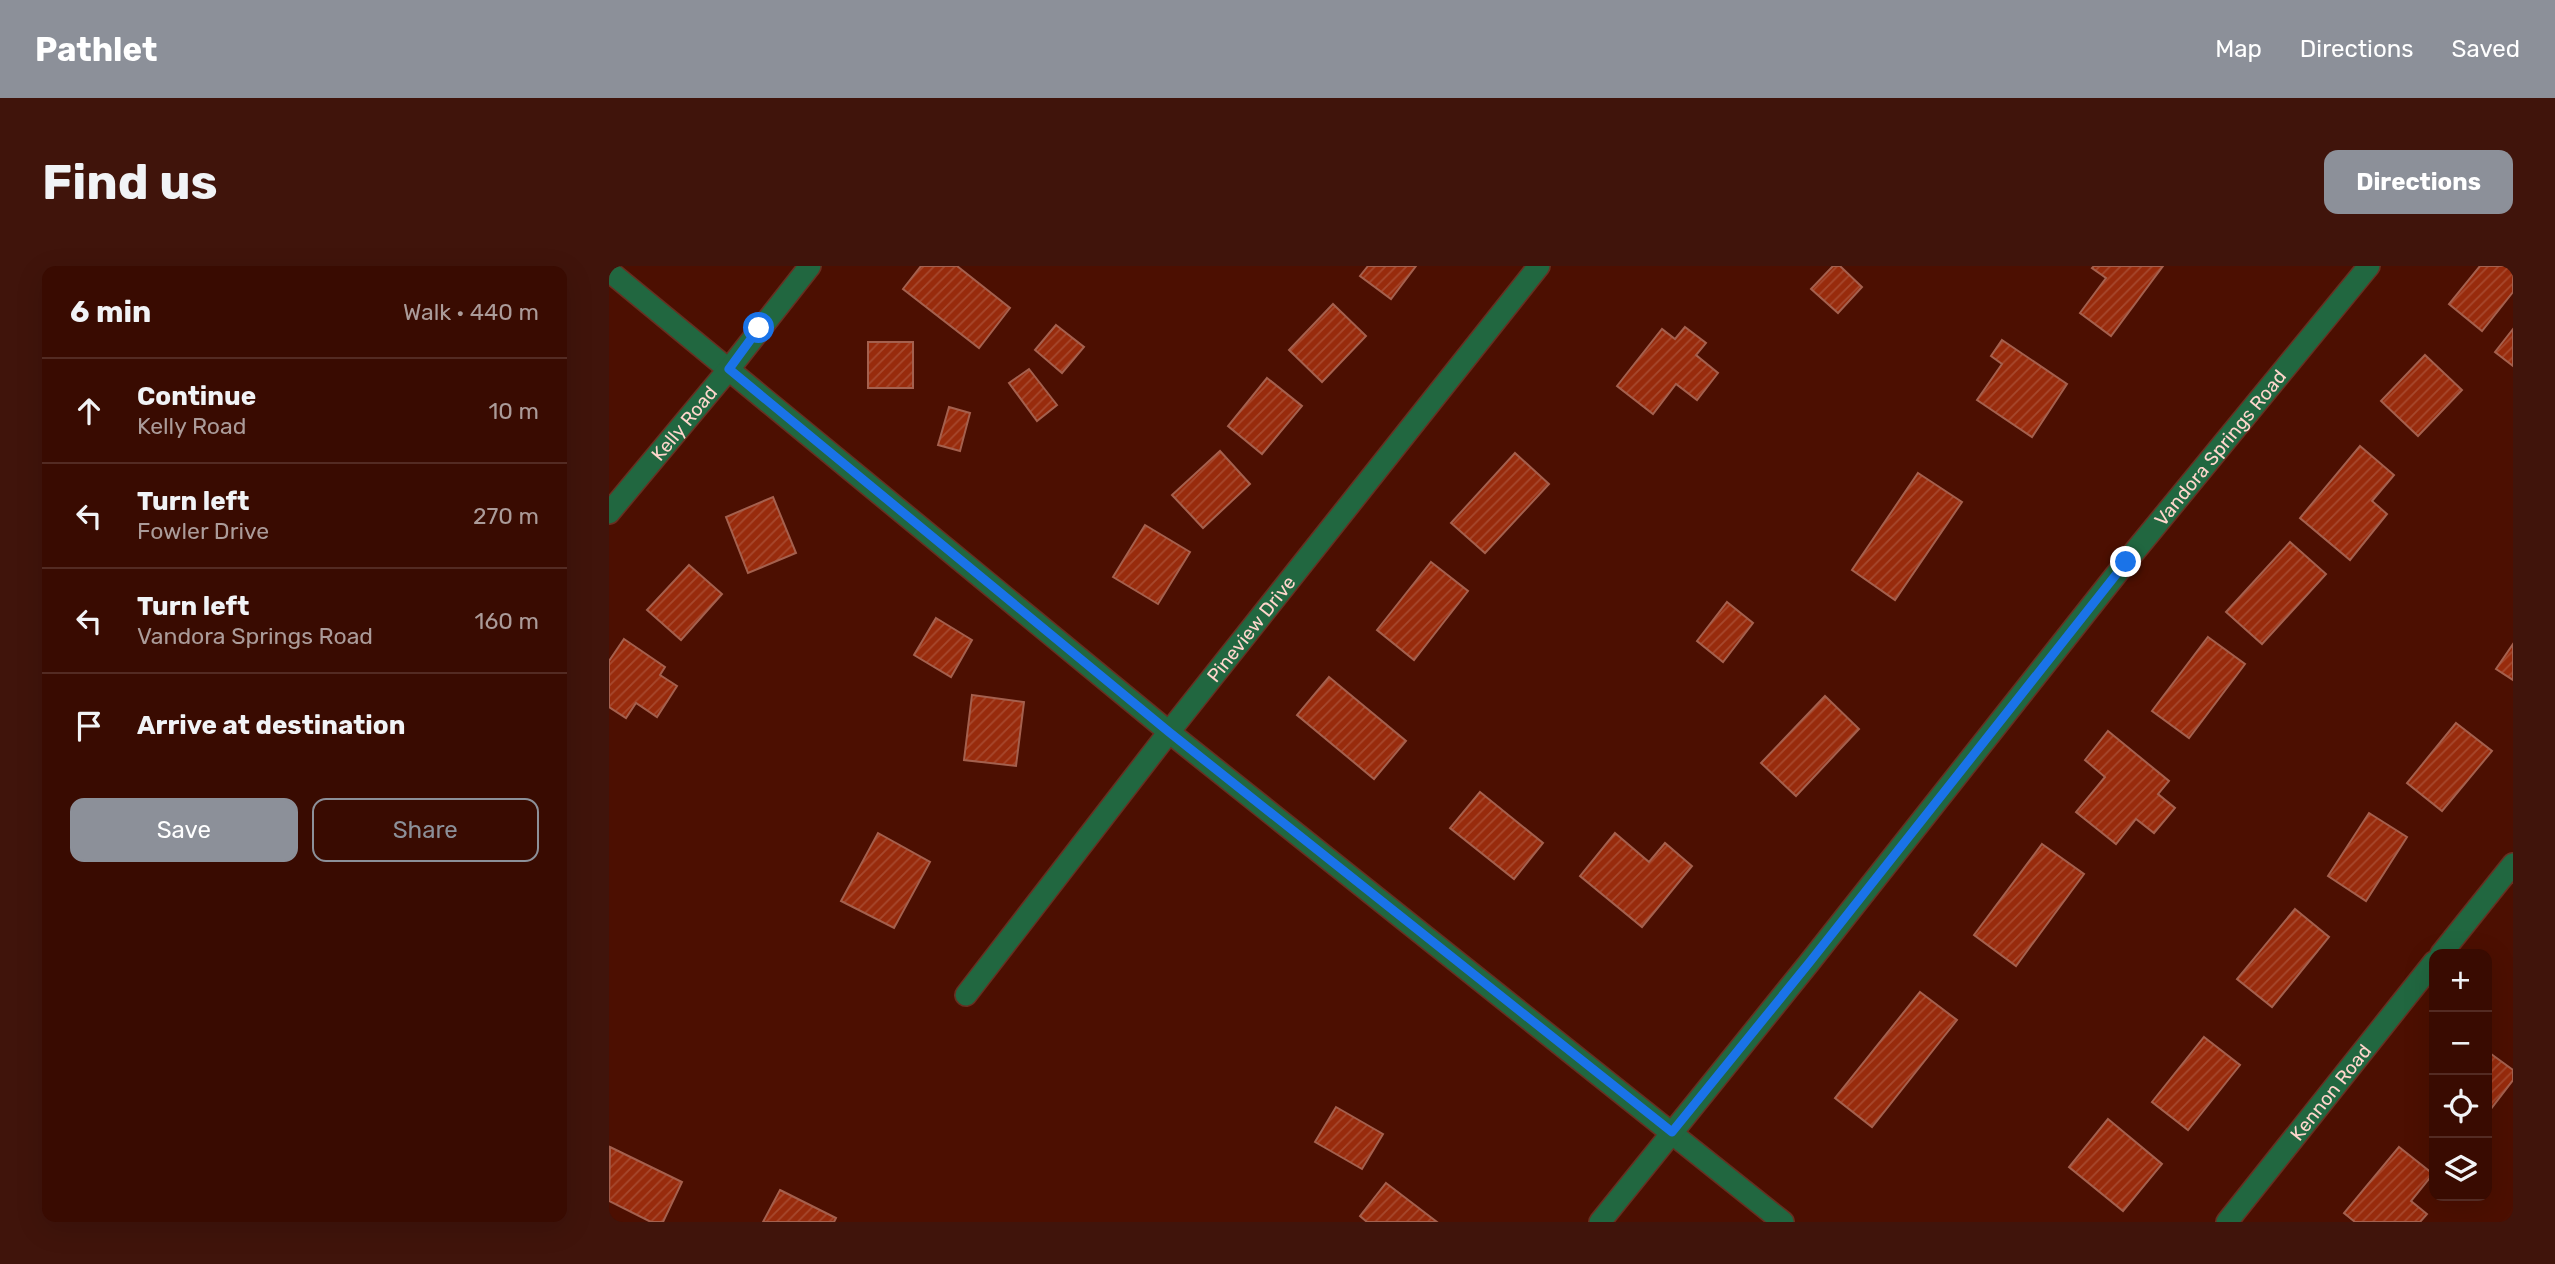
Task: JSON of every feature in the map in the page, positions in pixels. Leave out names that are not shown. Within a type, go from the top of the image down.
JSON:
[{"type":"street","name":"Kelly Road","points":[[609,513],[729,369],[810,266]]},
{"type":"street","name":"Pineview Drive","points":[[966,995],[1169,732],[1539,266]]},
{"type":"street","name":"Vandora Springs Road","points":[[1600,1222],[2126,562],[2369,266]]},
{"type":"street","points":[[609,271],[1169,732],[1783,1222]]},
{"type":"street","points":[[2445,949],[2513,863]]},
{"type":"street","name":"Kennon Road","points":[[2227,1222],[2429,968]]},
{"type":"building","points":[[921,266],[957,266],[1010,308],[979,348],[903,289]]},
{"type":"building","points":[[1368,266],[1416,266],[1391,299],[1360,276]]},
{"type":"building","points":[[1833,266],[1840,266],[1862,287],[1838,313],[1811,289]]},
{"type":"building","points":[[2163,266],[2111,336],[2080,313],[2106,278],[2092,268]]},
{"type":"building","points":[[2480,266],[2513,266],[2513,292],[2482,331],[2449,304]]},
{"type":"building","points":[[1333,304],[1366,336],[1322,382],[1289,350]]},
{"type":"building","points":[[1056,325],[1084,347],[1062,373],[1035,350]]},
{"type":"building","points":[[1685,327],[1706,343],[1696,355],[1718,373],[1697,400],[1676,384],[1653,414],[1617,386],[1662,329],[1675,339]]},
{"type":"building","points":[[2513,329],[2513,366],[2495,352]]},
{"type":"building","points":[[2002,340],[2067,384],[2032,437],[1977,400],[2002,364],[1991,356]]},
{"type":"building","points":[[868,342],[913,342],[913,388],[868,388]]},
{"type":"building","points":[[2425,355],[2462,390],[2418,436],[2381,401]]},
{"type":"building","points":[[1029,369],[1057,405],[1037,421],[1009,383]]},
{"type":"building","points":[[1267,378],[1302,406],[1262,454],[1228,426]]},
{"type":"building","points":[[949,407],[970,413],[960,451],[938,445]]},
{"type":"building","points":[[2360,446],[2394,475],[2372,501],[2387,514],[2350,560],[2300,518]]},
{"type":"building","points":[[1220,451],[1250,484],[1203,528],[1172,495]]},
{"type":"building","points":[[1515,453],[1549,484],[1485,553],[1451,523]]},
{"type":"building","points":[[1918,473],[1962,502],[1895,600],[1852,570]]},
{"type":"building","points":[[773,497],[796,553],[748,573],[726,517]]},
{"type":"building","points":[[1145,525],[1190,552],[1158,604],[1113,577]]},
{"type":"building","points":[[2290,542],[2326,574],[2262,644],[2226,612]]},
{"type":"building","points":[[1431,562],[1468,591],[1414,660],[1377,630]]},
{"type":"building","points":[[689,565],[722,594],[681,640],[647,610]]},
{"type":"building","points":[[1727,602],[1753,623],[1723,662],[1697,641]]},
{"type":"building","points":[[936,618],[972,640],[951,677],[914,655]]},
{"type":"building","points":[[2208,637],[2245,664],[2189,738],[2152,711]]},
{"type":"building","points":[[624,639],[665,667],[660,675],[677,686],[657,717],[636,703],[626,718],[609,707],[609,661]]},
{"type":"building","points":[[2513,644],[2513,680],[2496,669]]},
{"type":"building","points":[[1329,677],[1406,741],[1374,779],[1297,715]]},
{"type":"building","points":[[972,695],[1024,702],[1016,766],[964,760]]},
{"type":"building","points":[[1825,696],[1859,729],[1796,796],[1761,763]]},
{"type":"building","points":[[2456,723],[2492,751],[2442,811],[2407,783]]},
{"type":"building","points":[[2108,731],[2169,781],[2158,794],[2175,808],[2154,833],[2136,819],[2116,844],[2076,812],[2105,777],[2085,760]]},
{"type":"building","points":[[1480,792],[1543,843],[1514,879],[1450,828]]},
{"type":"building","points":[[2369,813],[2407,837],[2366,901],[2328,876]]},
{"type":"building","points":[[878,833],[930,862],[894,928],[841,901]]},
{"type":"building","points":[[1615,833],[1649,862],[1665,843],[1692,866],[1642,927],[1580,876]]},
{"type":"building","points":[[2042,844],[2084,874],[2016,966],[1974,935]]},
{"type":"building","points":[[2295,909],[2329,937],[2272,1007],[2237,979]]},
{"type":"building","points":[[1920,992],[1957,1020],[1872,1127],[1835,1098]]},
{"type":"building","points":[[2204,1037],[2240,1065],[2188,1130],[2152,1102]]},
{"type":"building","points":[[2492,1055],[2513,1070],[2513,1080],[2492,1107]]},
{"type":"building","points":[[1336,1107],[1383,1134],[1362,1169],[1315,1142]]},
{"type":"building","points":[[2108,1119],[2162,1164],[2123,1211],[2069,1167]]},
{"type":"building","points":[[610,1147],[682,1182],[663,1222],[651,1222],[609,1201]]},
{"type":"building","points":[[2399,1147],[2429,1171],[2429,1179],[2411,1201],[2427,1214],[2420,1222],[2355,1222],[2344,1213]]},
{"type":"building","points":[[1386,1183],[1437,1222],[1367,1222],[1360,1216]]},
{"type":"building","points":[[780,1190],[836,1218],[834,1222],[763,1222]]},
{"type":"route","points":[[759,328],[729,369],[1169,732],[1672,1132],[2126,562]]}]
